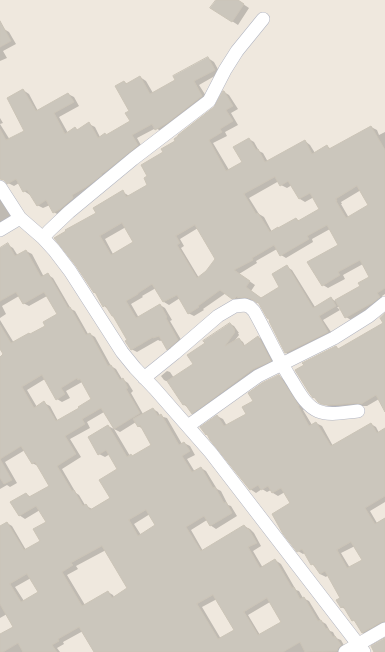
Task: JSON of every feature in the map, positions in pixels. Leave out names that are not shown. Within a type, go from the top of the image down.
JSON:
[{"type":"street","points":[[45,235],[69,212],[133,159],[209,101],[237,51],[263,19]]},
{"type":"street","points":[[0,187],[20,218],[45,235],[122,352],[211,453],[361,648]]},
{"type":"street","points":[[0,230],[20,218]]},
{"type":"street","points":[[188,426],[258,376],[334,338],[369,316],[385,303]]},
{"type":"street","points":[[144,378],[218,316],[234,306],[245,305],[254,311],[298,391],[313,409],[320,412],[329,413],[358,411]]},
{"type":"street","points":[[345,652],[361,648],[385,629]]},
{"type":"building","points":[[216,0],[238,0],[244,4],[232,22],[210,8]]},
{"type":"building","points":[[0,21],[11,41],[0,47]]},
{"type":"building","points":[[208,57],[215,70],[194,81],[202,96],[167,123],[155,130],[152,124],[132,135],[138,145],[101,174],[102,175],[72,195],[73,198],[60,209],[53,213],[46,200],[37,206],[27,190],[23,192],[16,179],[7,184],[4,180],[0,179],[0,129],[6,140],[24,131],[7,98],[23,89],[36,111],[68,93],[74,102],[54,113],[65,134],[75,127],[77,130],[89,122],[98,138],[130,121],[125,113],[129,111],[115,86],[124,81],[126,84],[140,76],[150,94],[175,80],[173,76]]},
{"type":"building","points":[[224,91],[233,106],[226,110],[233,121],[220,129],[222,132],[209,140],[226,171],[242,162],[233,147],[249,138],[256,150],[258,149],[265,162],[305,140],[312,154],[327,145],[329,149],[371,126],[385,150],[385,288],[377,293],[380,297],[371,304],[345,318],[335,300],[360,286],[358,283],[369,277],[360,260],[338,272],[340,275],[322,286],[307,262],[338,245],[327,225],[307,236],[309,239],[280,256],[274,245],[252,258],[253,260],[234,270],[250,281],[246,287],[261,298],[279,287],[272,274],[287,265],[313,308],[331,297],[336,306],[319,316],[328,332],[285,353],[269,321],[270,320],[267,318],[258,302],[257,303],[245,297],[238,298],[237,296],[232,299],[220,290],[188,314],[177,295],[163,302],[152,284],[126,301],[136,318],[160,304],[178,340],[167,350],[159,336],[153,337],[131,350],[113,316],[105,305],[103,307],[95,292],[94,293],[76,266],[54,238],[66,231],[65,230],[96,213],[93,208],[123,190],[126,197],[147,185],[144,178],[147,176],[141,165],[163,152],[161,149],[175,141],[174,139],[178,135],[214,107]],"holes":[[[275,177],[280,186],[288,181],[299,199],[310,193],[319,209],[298,221],[296,218],[270,232],[258,213],[256,214],[244,194]],[[357,186],[368,205],[346,218],[336,199]],[[122,223],[133,242],[111,255],[100,236]],[[195,225],[215,259],[206,271],[197,278],[177,245],[180,243],[176,236]]]},
{"type":"building","points":[[8,243],[15,256],[26,250],[41,277],[48,273],[68,308],[70,307],[86,335],[90,333],[108,366],[111,365],[120,380],[123,378],[128,388],[126,389],[140,413],[114,429],[101,408],[82,419],[85,424],[65,436],[76,454],[57,466],[83,506],[86,504],[90,510],[110,498],[99,480],[117,469],[106,450],[98,455],[88,437],[108,425],[127,457],[131,454],[132,456],[151,445],[140,425],[138,427],[133,419],[153,408],[158,416],[161,414],[179,445],[184,442],[190,451],[182,456],[192,472],[201,467],[213,488],[215,487],[224,503],[226,502],[232,513],[210,526],[204,516],[186,527],[201,551],[244,525],[247,529],[248,528],[257,543],[248,547],[260,568],[275,559],[292,588],[294,587],[300,599],[304,597],[318,621],[321,620],[333,637],[335,636],[341,645],[337,651],[305,652],[300,642],[283,652],[94,652],[79,627],[58,639],[59,641],[52,645],[57,652],[23,652],[18,643],[3,652],[0,652],[0,634],[13,627],[0,604],[0,526],[7,522],[24,550],[40,541],[33,529],[46,522],[36,506],[19,516],[10,502],[26,493],[29,497],[49,486],[35,462],[32,464],[21,446],[0,459],[0,357],[3,354],[0,349],[0,325],[11,343],[45,326],[43,322],[57,314],[44,292],[23,304],[16,292],[0,301],[0,248]],"holes":[[[42,375],[56,400],[65,394],[61,388],[77,378],[78,380],[80,379],[91,399],[78,407],[79,408],[56,421],[44,401],[34,408],[22,387]],[[146,510],[155,525],[138,536],[129,520]],[[102,546],[127,588],[112,598],[108,591],[82,606],[62,572],[73,565],[71,563]],[[27,574],[38,592],[21,602],[10,584]],[[213,595],[234,630],[218,639],[197,604]],[[267,598],[281,622],[258,635],[244,612]]]},
{"type":"building","points":[[385,313],[385,412],[376,395],[361,404],[328,405],[318,402],[314,397],[313,398],[295,370],[304,365],[302,363],[336,346],[338,349],[383,323],[380,318]]},
{"type":"building","points":[[230,323],[235,332],[225,346],[239,338],[244,346],[258,336],[271,361],[253,369],[192,414],[185,404],[183,405],[167,381],[193,364],[187,355],[205,343],[203,341]]},
{"type":"building","points":[[279,375],[299,406],[309,426],[316,422],[331,446],[371,423],[377,433],[385,428],[385,496],[365,508],[375,524],[385,518],[385,621],[362,633],[354,620],[352,621],[343,606],[341,608],[336,600],[340,598],[325,571],[320,574],[313,564],[311,565],[302,549],[297,552],[283,534],[272,514],[290,503],[281,488],[272,493],[268,486],[261,490],[258,485],[250,490],[200,427],[217,415],[224,426],[246,414],[242,407],[253,401],[248,393],[262,383]],"holes":[[[351,542],[362,560],[347,568],[337,550]]]},
{"type":"building","points":[[0,459],[12,480],[4,484],[0,478]]},
{"type":"building","points":[[385,638],[385,652],[374,652],[371,646]]}]
